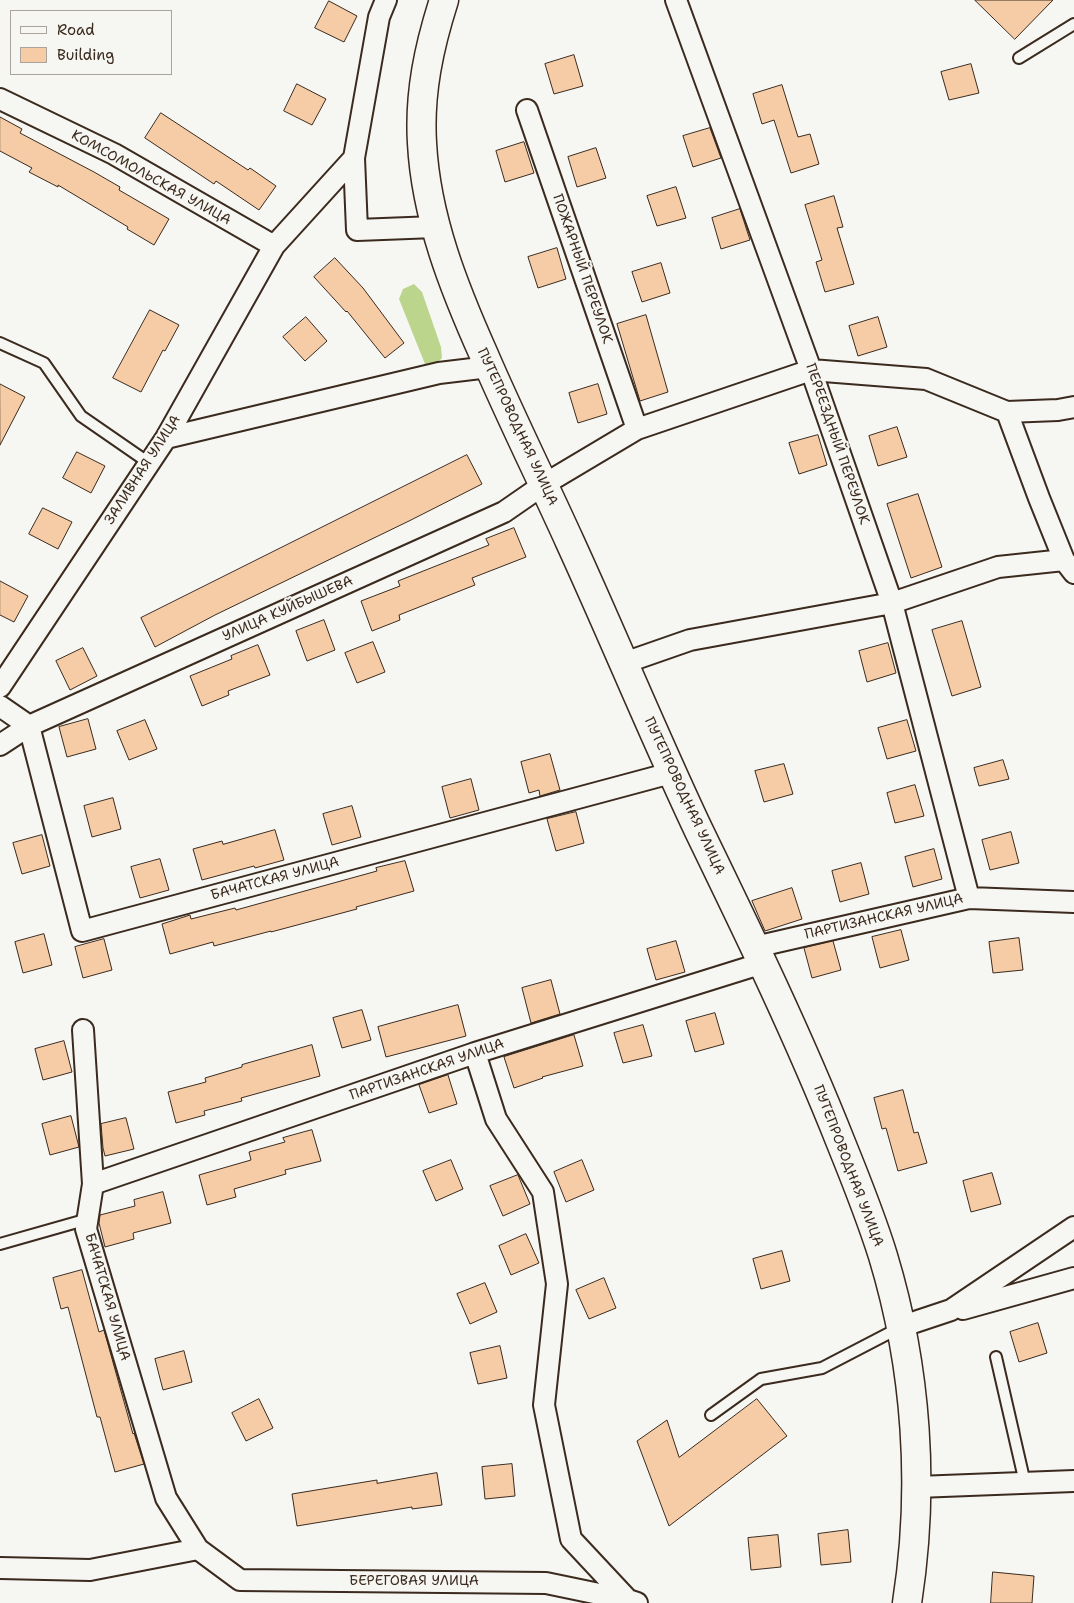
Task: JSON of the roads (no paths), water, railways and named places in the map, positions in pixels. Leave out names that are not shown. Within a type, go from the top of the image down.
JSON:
[{"type":"main road","name":"ПУТЕПРОВОДНАЯ УЛИЦА","points":[[444,0],[433,34],[425,70],[422,105],[422,145],[435,227],[457,295],[624,663],[671,773],[759,955],[820,1091],[860,1191],[906,1325],[915,1428],[917,1487],[916,1534],[907,1603]]},
{"type":"street","points":[[386,0],[379,17],[354,158],[357,230],[435,227]]},
{"type":"street","name":"ПЕРЕЕЗДНЫЙ ПЕРЕУЛОК","points":[[676,0],[811,370],[892,603],[969,898]]},
{"type":"street","name":"КОМСОМОЛЬСКАЯ УЛИЦА","points":[[0,99],[114,154],[274,246]]},
{"type":"street","name":"ПОЖАРНЫЙ ПЕРЕУЛОК","points":[[527,110],[637,429]]},
{"type":"street","name":"ЗАЛИВНАЯ УЛИЦА","points":[[0,687],[166,438],[274,246],[354,158]]},
{"type":"street","points":[[166,438],[439,373],[489,367]]},
{"type":"street","points":[[811,370],[926,379],[1007,412],[1058,410],[1074,407]]},
{"type":"street","name":"УЛИЦА КУЙБЫШЕВА","points":[[0,745],[30,726],[504,512],[543,485],[637,429],[811,370]]},
{"type":"street","points":[[624,663],[690,640],[892,603],[998,567],[1069,566],[1039,498],[1007,412]]},
{"type":"street","points":[[0,706],[30,726]]},
{"type":"street","name":"БАЧАТСКАЯ УЛИЦА","points":[[30,726],[82,931],[671,773]]},
{"type":"street","name":"ПАРТИЗАНСКАЯ УЛИЦА","points":[[94,1184],[759,955],[969,898],[1074,902]]},
{"type":"street","name":"БАЧАТСКАЯ УЛИЦА","points":[[83,1030],[94,1184],[86,1229],[166,1498],[198,1549]]},
{"type":"street","points":[[475,1053],[496,1119],[543,1192],[557,1284],[544,1406],[572,1539],[632,1601]]},
{"type":"street","points":[[906,1325],[951,1310],[1074,1226]]},
{"type":"street","points":[[906,1325],[1074,1278]]},
{"type":"street","points":[[917,1487],[1074,1481]]},
{"type":"street","points":[[0,1568],[90,1570],[198,1549]]},
{"type":"street","name":"БЕРЕГОВАЯ УЛИЦА","points":[[198,1549],[240,1580],[546,1582],[632,1601]]},
{"type":"lane","points":[[1019,58],[1074,24]]},
{"type":"lane","points":[[0,343],[44,363],[81,416],[149,463]]},
{"type":"lane","points":[[0,1244],[88,1219]]},
{"type":"lane","points":[[712,1415],[761,1379],[822,1368],[906,1325]]},
{"type":"lane","points":[[996,1357],[1025,1483]]}]
